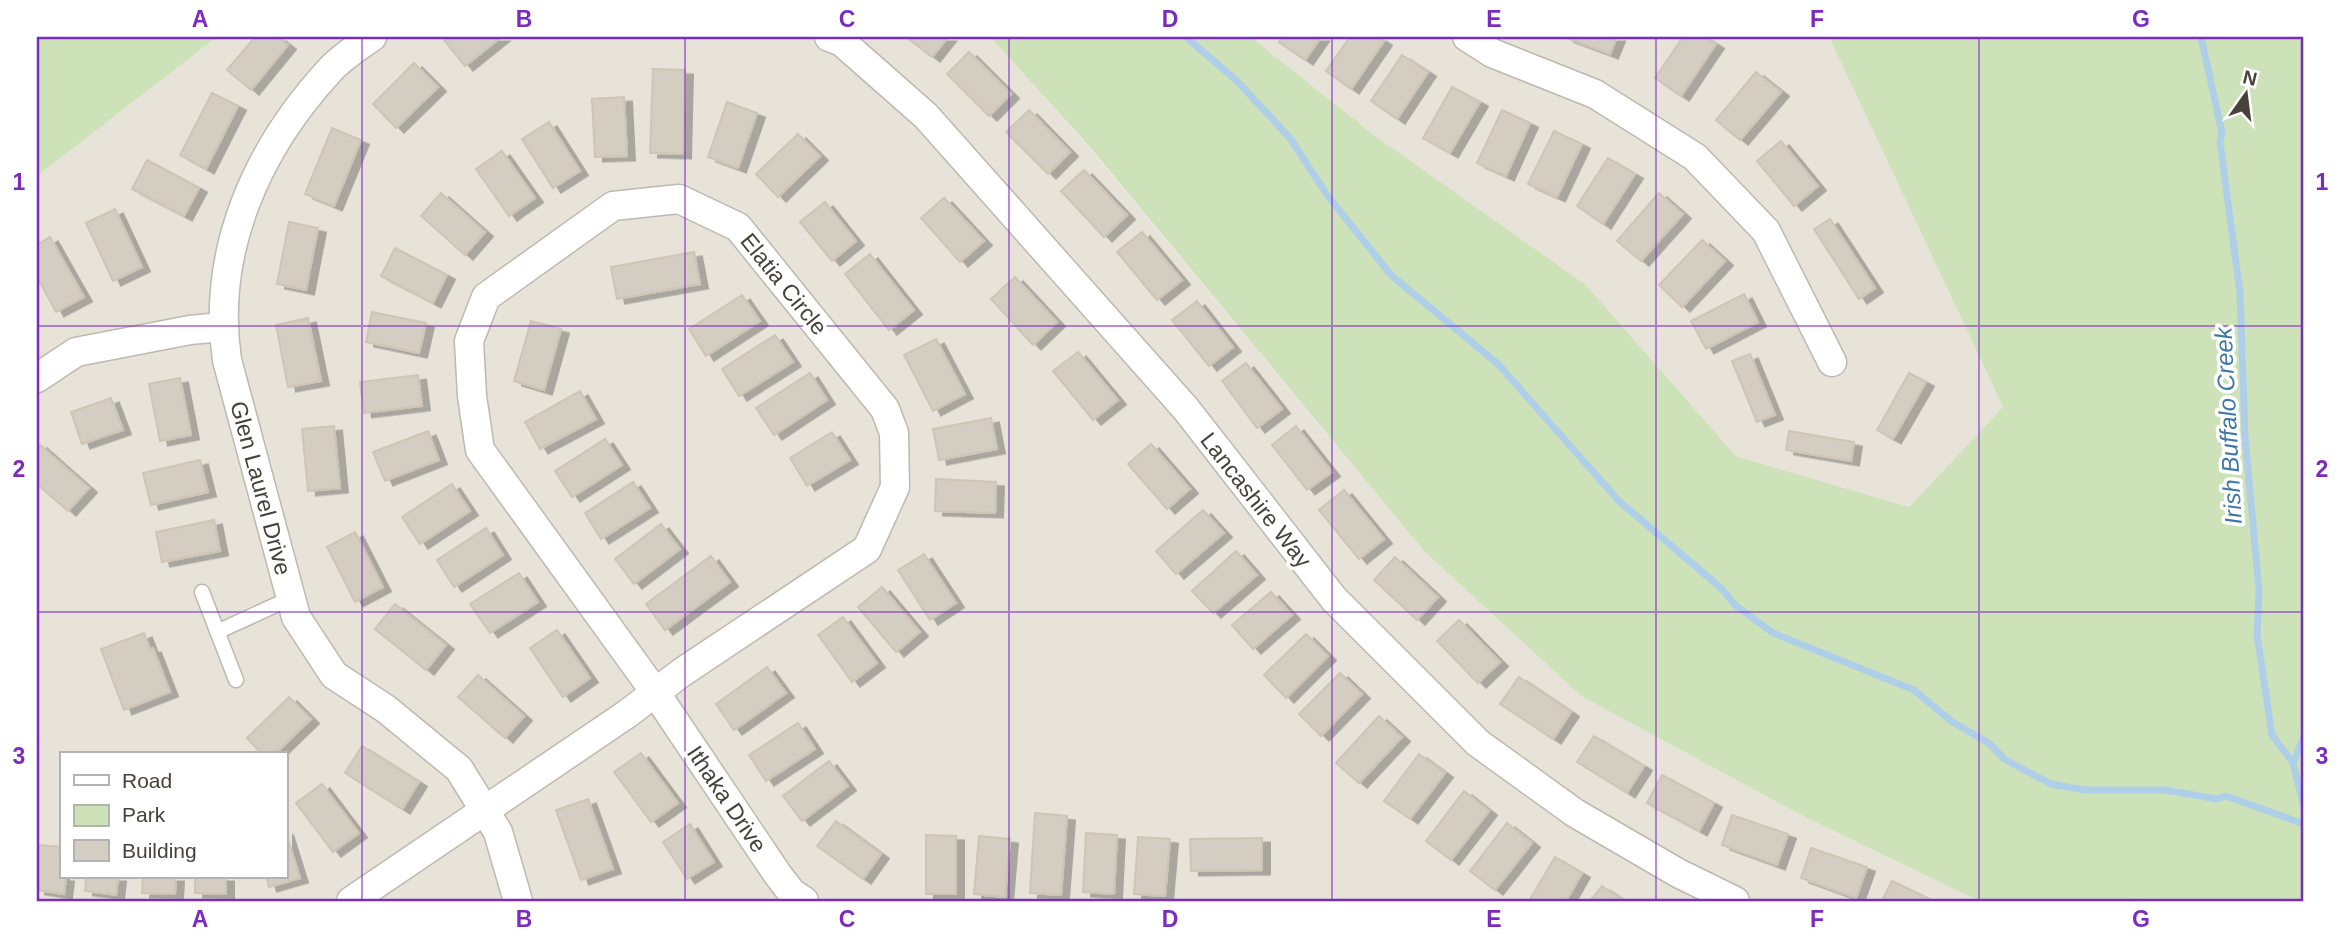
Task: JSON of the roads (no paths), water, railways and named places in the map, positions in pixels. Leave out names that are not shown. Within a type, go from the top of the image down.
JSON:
[{"type":"street","name":"Glen Laurel Drive","points":[[372,37],[331,68],[275,137],[242,209],[231,247],[222,327],[227,360],[296,617],[334,675],[386,709],[459,769],[498,832],[518,901]]},
{"type":"street","name":"Lancashire Way","points":[[829,37],[842,42],[926,116],[1186,408],[1334,599],[1478,743],[1575,813],[1678,873],[1735,901]]},
{"type":"street","points":[[1467,37],[1496,45],[1595,94],[1695,158],[1766,230],[1832,362]]},
{"type":"street","name":"Elatia Circle","points":[[351,901],[487,811],[655,692],[867,549],[895,487],[894,433],[885,409],[738,227],[679,199],[613,206],[486,297],[470,341],[471,396],[480,450],[655,692]]},
{"type":"street","points":[[37,378],[76,352],[190,330],[222,327]]},
{"type":"street","name":"Ithaka Drive","points":[[655,692],[778,875],[792,893],[804,901]]},
{"type":"lane","points":[[202,592],[236,681]]},
{"type":"lane","points":[[219,631],[291,598]]},
{"type":"waterway","points":[[1186,37],[1237,81],[1290,138],[1327,195],[1391,275],[1498,364],[1619,501],[1722,589],[1735,605],[1773,633],[1914,690],[1951,721],[1990,744],[2004,759],[2051,784],[2085,790],[2165,790],[2217,799],[2226,796],[2304,824]]},
{"type":"waterway","name":"Irish Buffalo Creek","points":[[2201,37],[2222,133],[2220,142],[2240,293],[2245,436],[2259,591],[2257,635],[2272,735],[2293,763],[2304,807]]},
{"type":"waterway","points":[[2293,763],[2304,736]]}]
